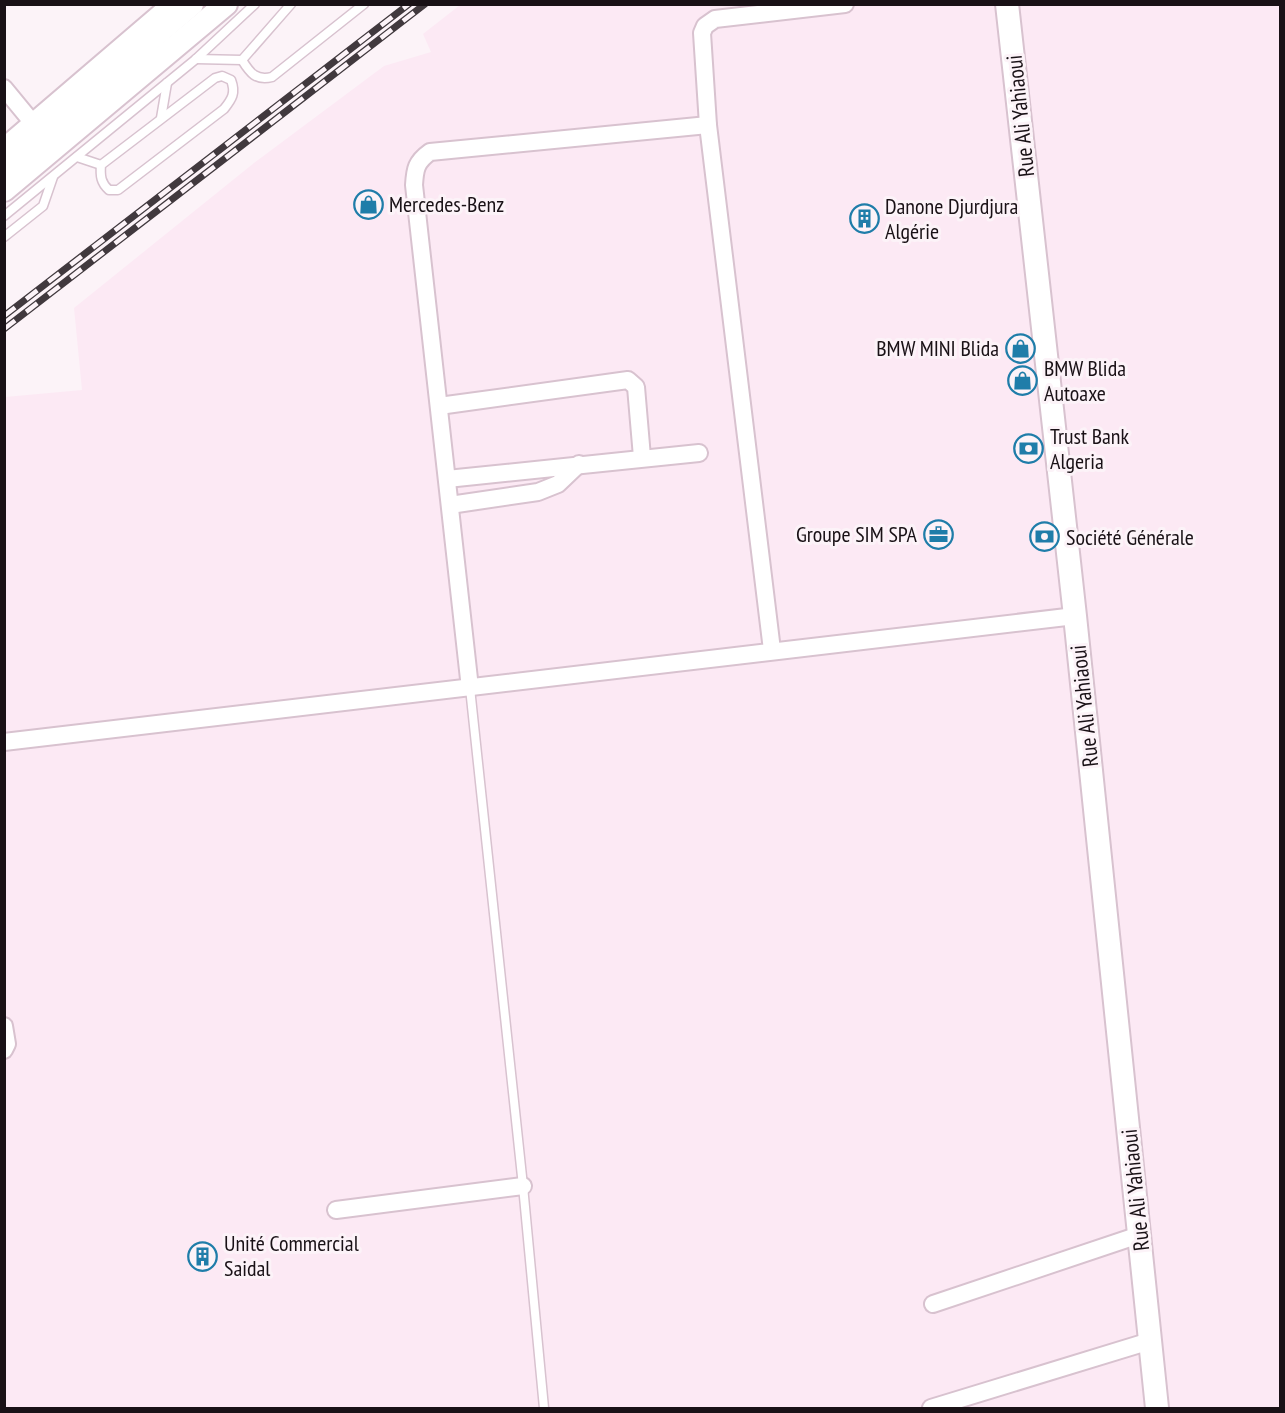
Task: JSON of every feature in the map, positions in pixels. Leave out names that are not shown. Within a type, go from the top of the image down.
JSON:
[{"type":"main road","points":[[7,176],[163,11],[192,4]]},
{"type":"main road","points":[[7,176],[226,4]]},
{"type":"main road","name":"Rue Ali Yahiaoui","points":[[1007,4],[1075,616],[1157,1408]]},
{"type":"street","points":[[772,650],[708,125],[702,33],[705,26],[715,19],[845,4]]},
{"type":"street","points":[[4,146],[163,11]]},
{"type":"street","points":[[4,88],[32,122]]},
{"type":"street","points":[[470,688],[414,185],[419,160],[430,152],[708,125]]},
{"type":"street","points":[[439,406],[628,380],[636,387],[642,457]]},
{"type":"street","points":[[447,479],[642,457],[699,453]]},
{"type":"street","points":[[450,505],[538,492],[558,484],[579,464]]},
{"type":"street","points":[[4,742],[1075,616]]},
{"type":"street","points":[[4,1026],[7,1044],[4,1050]]},
{"type":"street","points":[[336,1210],[523,1186]]},
{"type":"street","points":[[933,1304],[1139,1235]]},
{"type":"street","points":[[931,1408],[1150,1341]]},
{"type":"lane","points":[[4,216],[196,59],[255,4]]},
{"type":"lane","points":[[242,60],[291,4]]},
{"type":"lane","points":[[242,60],[252,74],[258,78],[272,77],[364,4]]},
{"type":"lane","points":[[196,59],[242,60]]},
{"type":"lane","points":[[222,76],[231,80],[235,89],[232,99],[224,109],[118,190],[109,190],[103,185],[100,176],[101,165],[215,78],[222,76]]},
{"type":"lane","points":[[161,118],[167,83]]},
{"type":"lane","points":[[77,157],[101,165]]},
{"type":"lane","points":[[4,237],[43,206],[53,176]]},
{"type":"lane","points":[[470,688],[523,1186],[544,1408]]},
{"type":"shaded area","points":[[460,5],[1280,5],[1280,1408],[5,1408],[5,397],[82,390],[74,308],[254,163],[384,66],[431,52],[423,34]]},
{"type":"railway","points":[[4,316],[409,4]]},
{"type":"railway","points":[[4,329],[425,4]]},
{"type":"place","name":"Mercedes-Benz","points":[[368,204]]},
{"type":"place","name":"Danone Djurdjura Algérie","points":[[864,219]]},
{"type":"place","name":"BMW MINI Blida","points":[[1020,348]]},
{"type":"place","name":"BMW Blida Autoaxe","points":[[1023,381]]},
{"type":"place","name":"Trust Bank Algeria","points":[[1029,449]]},
{"type":"place","name":"Groupe SIM SPA","points":[[938,534]]},
{"type":"place","name":"Société Générale","points":[[1045,537]]},
{"type":"place","name":"Unité Commercial Saidal","points":[[203,1256]]}]
